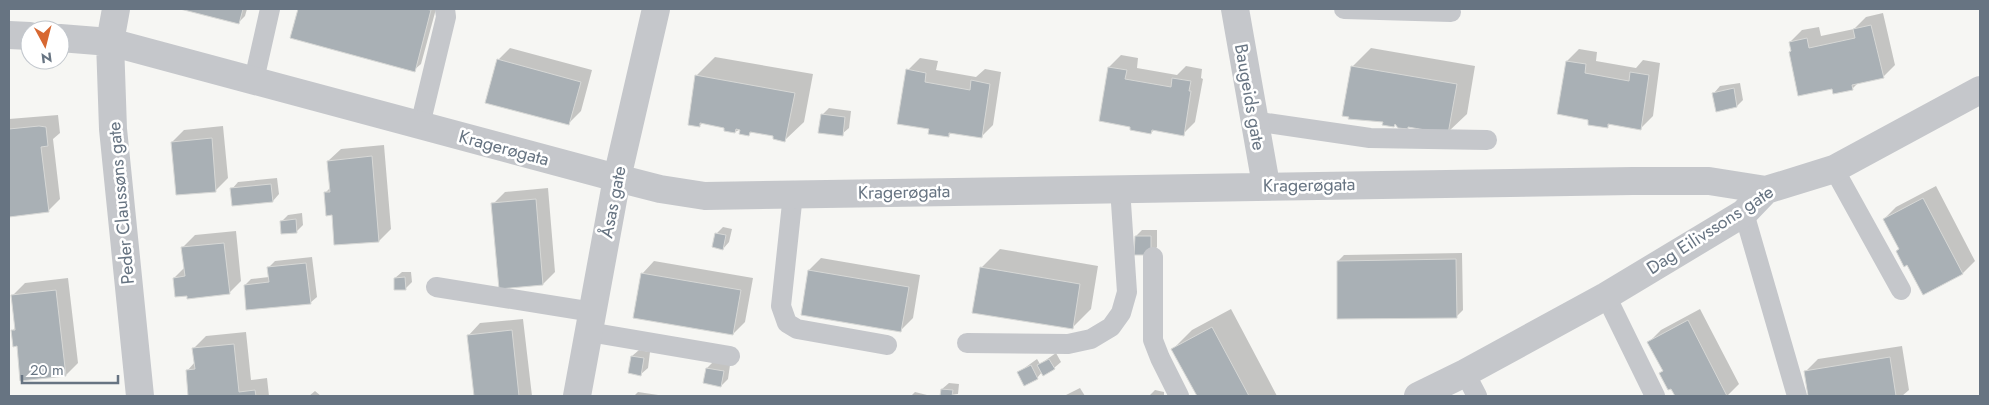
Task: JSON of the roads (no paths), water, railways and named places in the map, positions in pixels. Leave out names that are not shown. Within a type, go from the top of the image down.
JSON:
[{"type":"street","name":"Peder Claussøns gate","points":[[116,9],[110,42],[113,129],[140,396]]},
{"type":"street","name":"Åsas gate","points":[[577,396],[617,178],[656,9]]},
{"type":"street","name":"Baugeids gate","points":[[1235,9],[1253,121],[1266,185]]},
{"type":"street","name":"Kragerøgata","points":[[70,39],[110,42],[617,178],[660,189],[705,196],[1266,185],[1708,181],[1766,190]]},
{"type":"street","name":"Dag Eilivssons gate","points":[[1418,396],[1471,385],[1606,296],[1744,213],[1766,190],[1834,169],[1980,90]]},
{"type":"lane","points":[[254,80],[270,9]]},
{"type":"lane","points":[[420,125],[446,17],[445,9]]},
{"type":"lane","points":[[1344,9],[1451,12]]},
{"type":"lane","points":[[1253,121],[1370,138],[1487,140]]},
{"type":"lane","points":[[1834,169],[1901,290]]},
{"type":"lane","points":[[967,343],[1068,344],[1092,339],[1111,327],[1121,313],[1128,292],[1120,188]]},
{"type":"lane","points":[[793,194],[781,306],[788,324],[797,329],[887,345]]},
{"type":"lane","points":[[1744,213],[1797,396]]},
{"type":"lane","points":[[1153,257],[1153,340],[1160,358],[1180,396]]},
{"type":"lane","points":[[436,287],[730,356]]},
{"type":"lane","points":[[1606,296],[1655,396]]}]
